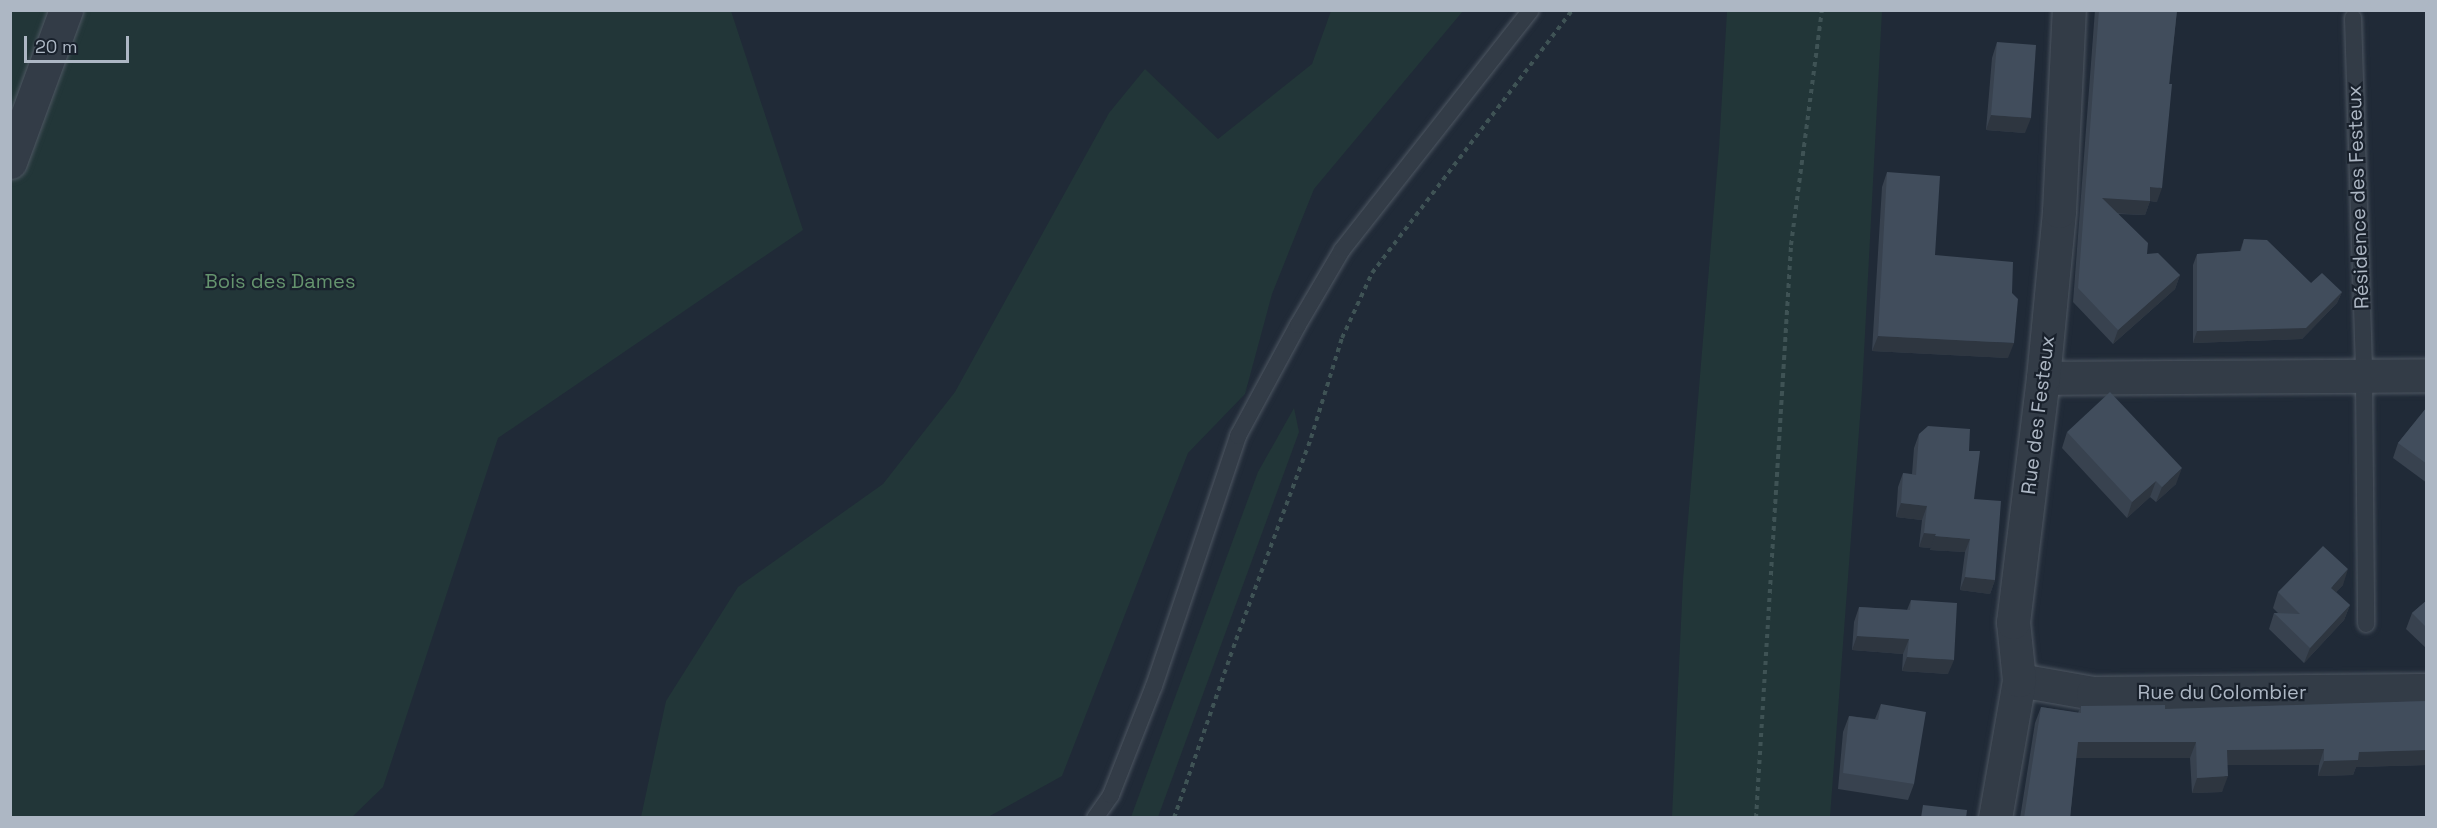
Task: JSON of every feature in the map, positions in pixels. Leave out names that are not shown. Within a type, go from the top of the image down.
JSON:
[{"type":"street","points":[[10,162],[66,10]]},
{"type":"street","name":"Rue des Festeux","points":[[1995,818],[2019,680],[2013,622],[2043,378],[2059,212],[2069,10]]},
{"type":"street","points":[[2043,378],[2427,375]]},
{"type":"street","name":"Rue du Colombier","points":[[2019,680],[2092,693],[2427,690]]},
{"type":"lane","points":[[1095,818],[1111,795],[1154,686],[1238,436],[1298,325],[1342,250],[1530,10]]},
{"type":"lane","name":"Résidence des Festeux","points":[[2353,18],[2364,376],[2366,624]]},
{"type":"path","points":[[1174,818],[1311,438],[1342,338],[1372,273],[1572,10]]},
{"type":"path","points":[[1756,818],[1791,245],[1822,10]]},
{"type":"green space","name":"Bois des Dames","points":[[10,11],[731,11],[803,230],[498,438],[383,787],[352,817],[11,817]]},
{"type":"green space","points":[[1331,11],[1463,11],[1314,189],[1272,294],[1245,394],[1188,453],[1062,776],[988,817],[641,817],[666,701],[738,587],[883,484],[955,392],[1109,113],[1145,69],[1218,139],[1312,64]]},
{"type":"green space","points":[[1727,11],[1882,11],[1862,391],[1830,817],[1672,817],[1683,580],[1719,148]]},
{"type":"green space","points":[[1294,408],[1299,432],[1158,817],[1131,817],[1258,472]]},
{"type":"building","points":[[2099,10],[2177,10],[2162,188],[2150,187],[2150,201],[2102,198],[2148,243],[2147,254],[2158,253],[2180,275],[2118,330],[2078,288]]},
{"type":"building","points":[[1997,42],[2036,45],[2031,118],[1991,115]]},
{"type":"building","points":[[1887,172],[1940,176],[1935,255],[2013,262],[2012,293],[2018,299],[2014,343],[1878,336]]},
{"type":"building","points":[[2244,239],[2267,240],[2311,283],[2322,273],[2342,292],[2306,328],[2197,331],[2197,254],[2241,251]]},
{"type":"building","points":[[2110,392],[2182,468],[2162,487],[2156,481],[2132,502],[2067,432]]},
{"type":"building","points":[[2427,407],[2427,464],[2398,443]]},
{"type":"building","points":[[1928,426],[1970,429],[1969,451],[1980,451],[1974,499],[2001,501],[1995,580],[1965,577],[1970,539],[1924,533],[1927,506],[1901,503],[1903,473],[1916,475],[1919,434]]},
{"type":"building","points":[[2323,546],[2348,569],[2331,588],[2350,605],[2310,648],[2274,613],[2300,614],[2278,592]]},
{"type":"building","points":[[1911,600],[1957,603],[1954,660],[1907,657],[1909,639],[1857,636],[1859,607],[1910,610]]},
{"type":"building","points":[[2427,600],[2427,628],[2412,613]]},
{"type":"building","points":[[2427,701],[2427,750],[2359,752],[2358,760],[2324,761],[2324,749],[2227,750],[2228,776],[2197,778],[2196,742],[2078,742],[2070,818],[2024,818],[2041,707],[2081,713],[2081,706],[2165,705],[2165,709]]},
{"type":"building","points":[[1881,704],[1926,712],[1914,784],[1843,773],[1849,716],[1878,720]]},
{"type":"building","points":[[1923,805],[1967,810],[1966,818],[1921,818]]}]
